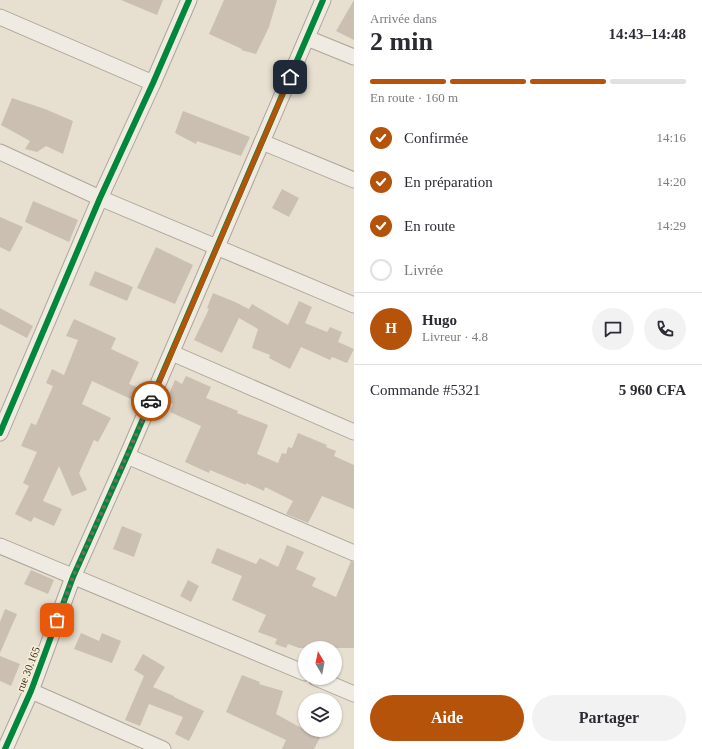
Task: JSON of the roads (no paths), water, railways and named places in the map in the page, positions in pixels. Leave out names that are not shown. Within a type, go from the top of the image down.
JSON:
[{"type":"street","points":[[0,433],[100,198],[189,0]]},
{"type":"street","name":"rue 30.165","points":[[5,749],[31,691],[73,577],[128,456],[323,0]]},
{"type":"street","points":[[0,17],[153,83]]},
{"type":"street","points":[[306,38],[354,57]]},
{"type":"street","points":[[262,142],[354,180]]},
{"type":"street","points":[[0,152],[100,198],[354,305]]},
{"type":"street","points":[[172,352],[354,432]]},
{"type":"street","points":[[128,456],[354,553]]},
{"type":"street","points":[[0,546],[298,670]]},
{"type":"street","points":[[333,685],[354,694]]},
{"type":"street","points":[[31,691],[163,749]]}]
